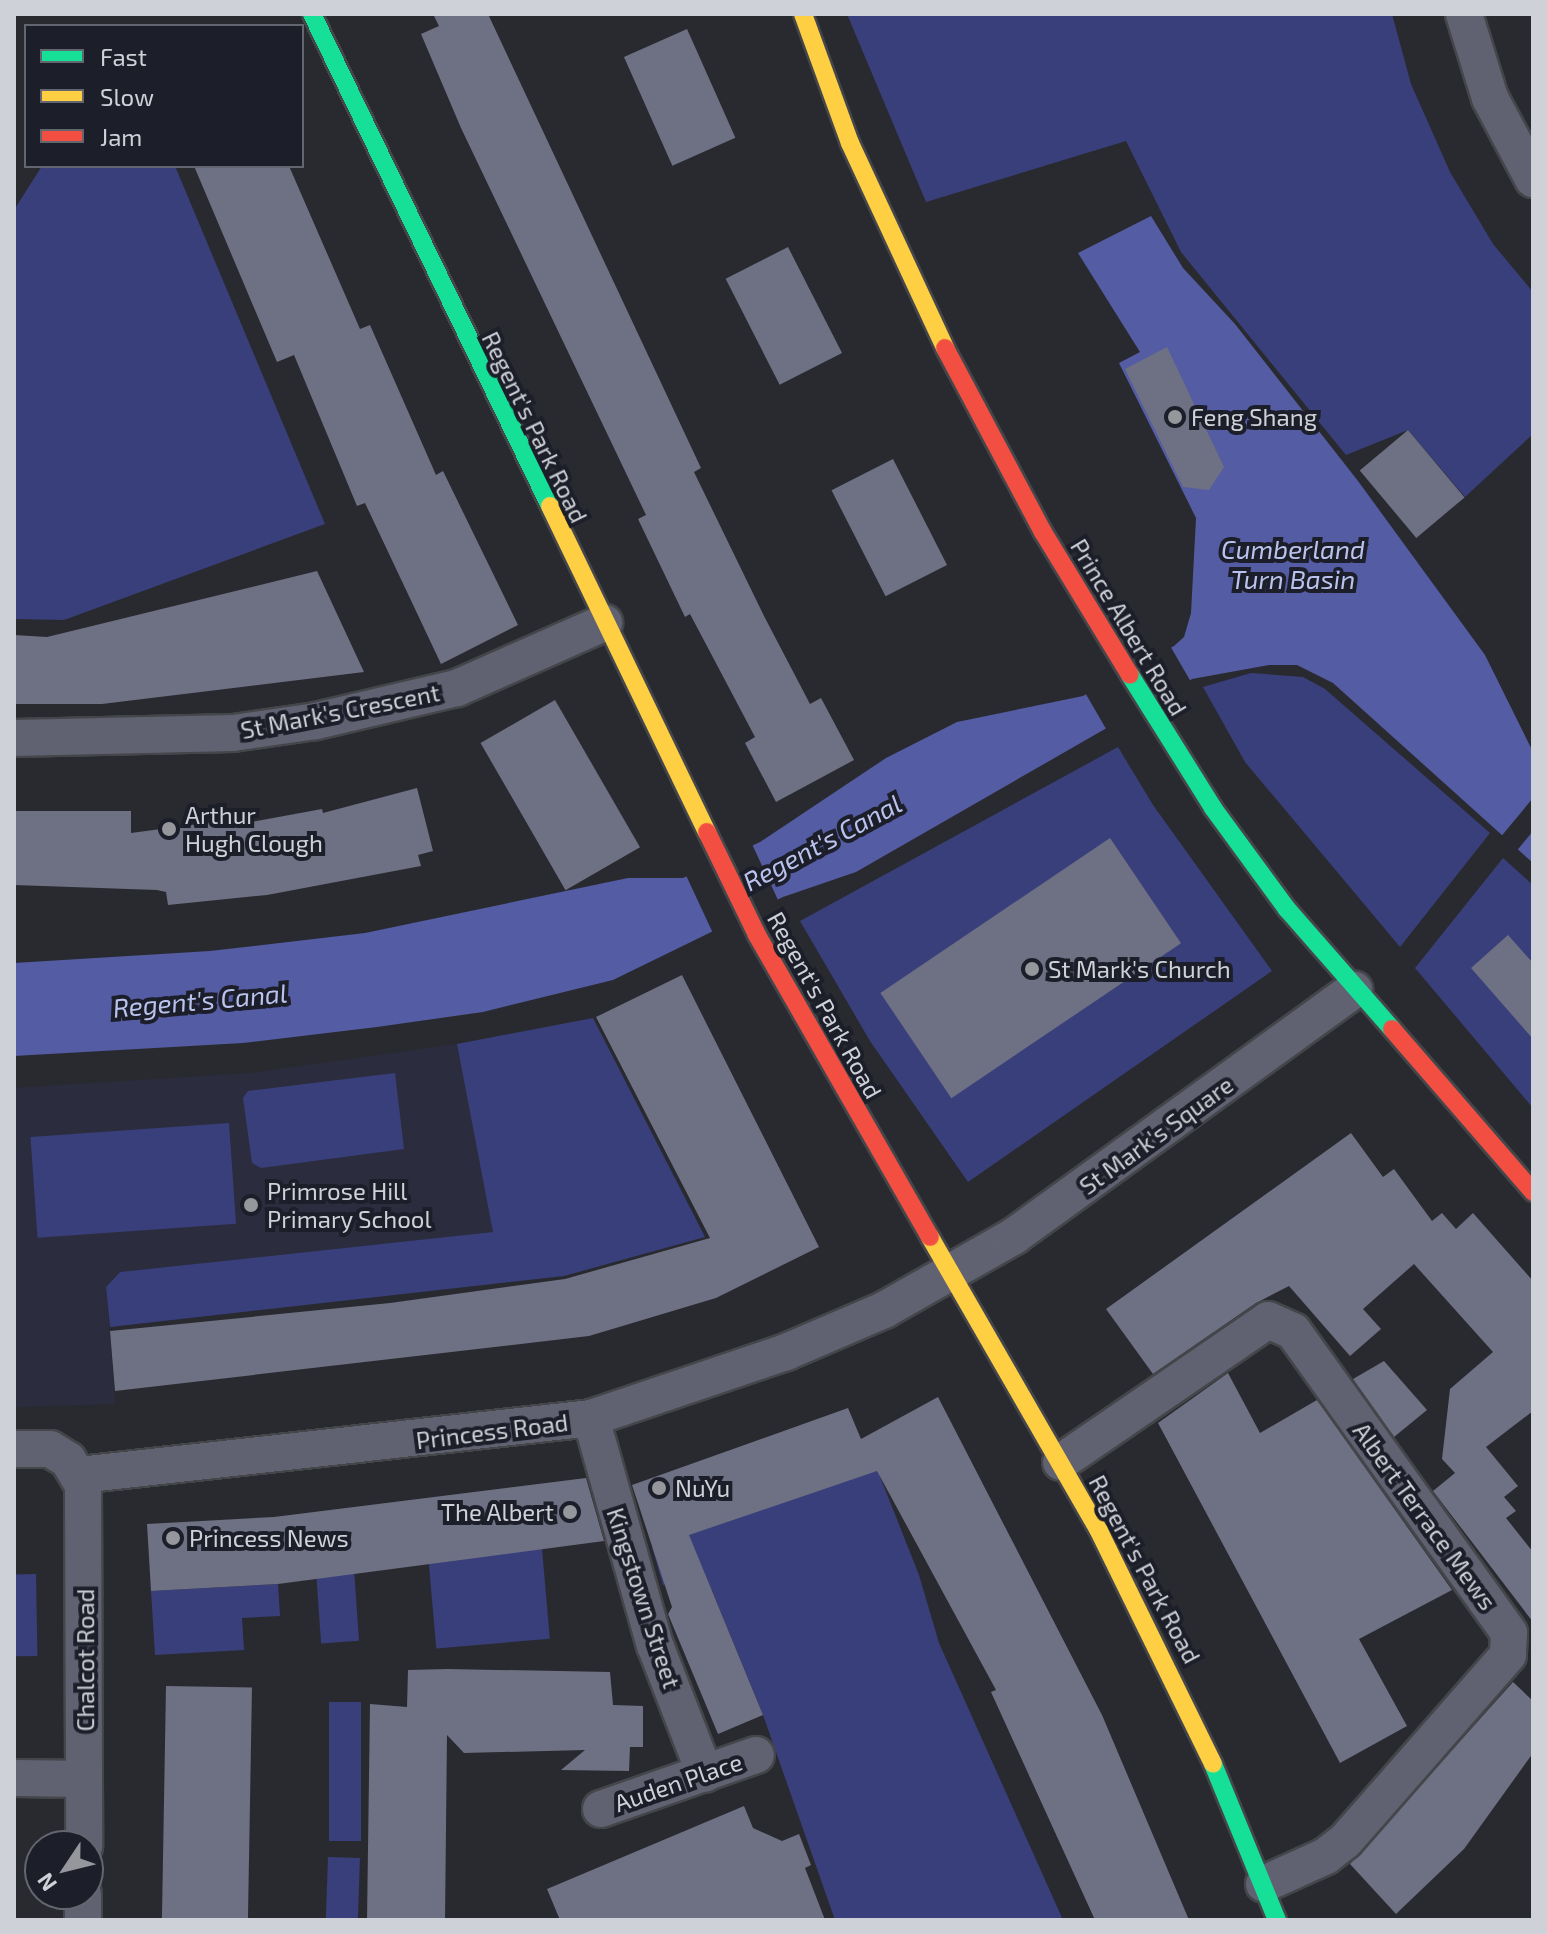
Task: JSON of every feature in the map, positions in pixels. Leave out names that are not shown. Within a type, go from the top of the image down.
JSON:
[{"type":"street","name":"Regent's Park Road","points":[[312,14],[757,935],[1061,1462],[1199,1729],[1277,1920]]},
{"type":"street","name":"Prince Albert Road","points":[[803,14],[850,143],[944,345],[1043,532],[1153,713],[1250,860],[1354,990],[1533,1192]]},
{"type":"street","points":[[1464,14],[1490,98],[1533,179]]},
{"type":"street","name":"St Mark's Crescent","points":[[14,738],[233,733],[316,721],[457,688],[604,623]]},
{"type":"street","name":"St Mark's Square","points":[[954,1274],[1043,1216],[1354,990]]},
{"type":"street","name":"Princess Road","points":[[80,1475],[591,1418],[786,1352],[954,1274]]},
{"type":"street","name":"Albert Terrace Mews","points":[[1061,1462],[1268,1320],[1293,1331],[1509,1633],[1508,1655],[1345,1841],[1326,1856],[1264,1884]]},
{"type":"street","name":"Kingstown Street","points":[[591,1418],[655,1645],[705,1774]]},
{"type":"street","points":[[14,1449],[50,1449],[68,1460],[80,1475]]},
{"type":"street","name":"Chalcot Road","points":[[80,1475],[85,1503],[84,1830]]},
{"type":"street","name":"Auden Place","points":[[601,1809],[756,1755]]},
{"type":"street","points":[[14,1778],[84,1779]]},
{"type":"shaded area","points":[[847,14],[1392,14],[1411,84],[1450,172],[1493,244],[1533,292],[1533,434],[1465,497],[1408,430],[1346,455],[1181,252],[1126,141],[926,202]]},
{"type":"shaded area","points":[[41,168],[176,168],[325,524],[64,620],[14,619],[14,210]]},
{"type":"shaded area","points":[[1251,673],[1303,677],[1325,689],[1490,833],[1400,947],[1245,762],[1203,687]]},
{"type":"shaded area","points":[[1118,747],[1153,805],[1272,971],[968,1182],[870,1041],[800,921]]},
{"type":"shaded area","points":[[1503,858],[1533,885],[1533,1108],[1415,968]]},
{"type":"shaded area","points":[[593,1018],[705,1237],[564,1276],[110,1327],[106,1287],[120,1272],[493,1232],[457,1044]]},
{"type":"shaded area","name":"Primrose Hill Primary School","points":[[457,1044],[494,1232],[119,1272],[106,1287],[115,1404],[14,1407],[14,1088],[251,1073]]},
{"type":"shaded area","points":[[395,1073],[404,1149],[261,1168],[252,1163],[243,1098],[248,1091]]},
{"type":"shaded area","points":[[229,1123],[236,1224],[38,1238],[30,1137]]},
{"type":"shaded area","points":[[877,1469],[919,1575],[939,1643],[1063,1920],[835,1920],[763,1715],[712,1591],[698,1575],[663,1585],[652,1547]]},
{"type":"shaded area","points":[[542,1549],[550,1639],[436,1649],[428,1559]]},
{"type":"shaded area","points":[[354,1569],[359,1641],[321,1643],[316,1572]]},
{"type":"shaded area","points":[[14,1574],[36,1574],[37,1656],[15,1656]]},
{"type":"shaded area","points":[[278,1584],[280,1616],[242,1618],[244,1650],[155,1655],[151,1591]]},
{"type":"shaded area","points":[[329,1702],[361,1702],[361,1841],[329,1841]]},
{"type":"shaded area","points":[[328,1857],[360,1858],[358,1920],[326,1920]]},
{"type":"water","points":[[1151,216],[1183,268],[1235,324],[1358,481],[1485,655],[1533,752],[1533,863],[1333,683],[1297,665],[1269,665],[1192,679],[856,872],[783,897],[613,980],[483,1012],[377,1027],[243,1043],[14,1056],[14,963],[210,951],[365,933],[628,878],[683,878],[760,842],[886,758],[957,722],[1083,696],[1174,646],[1184,637],[1191,613],[1196,518],[1119,363],[1140,352],[1078,253]]},
{"type":"pier","points":[[1169,644],[1192,684],[1108,732],[1085,692]]},
{"type":"pier","points":[[1533,798],[1533,831],[1515,853],[1499,839]]},
{"type":"pier","points":[[751,842],[780,904],[714,934],[685,873]]},
{"type":"building","points":[[433,14],[488,14],[701,468],[694,472],[764,616],[810,704],[821,698],[854,760],[776,802],[745,743],[755,737],[690,614],[685,617],[638,519],[646,515],[461,128],[421,34],[439,26]]},
{"type":"building","points":[[687,29],[735,138],[672,166],[624,57]]},
{"type":"building","points":[[195,168],[290,168],[360,329],[370,325],[436,475],[443,471],[518,625],[441,664],[365,503],[357,506],[294,355],[277,362]]},
{"type":"building","points":[[788,247],[842,353],[780,385],[726,279]]},
{"type":"building","name":"Feng Shang","points":[[1167,347],[1224,467],[1209,490],[1183,487],[1125,369]]},
{"type":"building","points":[[1408,430],[1465,497],[1416,538],[1360,470]]},
{"type":"building","points":[[893,459],[947,565],[886,596],[832,490]]},
{"type":"building","points":[[317,571],[364,672],[102,704],[14,704],[14,635],[47,637]]},
{"type":"building","points":[[555,700],[640,847],[566,890],[481,743]]},
{"type":"building","points":[[417,788],[433,851],[418,855],[421,866],[267,895],[168,905],[166,892],[157,890],[14,885],[14,811],[131,811],[131,833],[228,820],[229,826],[322,809],[323,813]]},
{"type":"building","name":"St Mark's Church","points":[[1110,838],[1181,943],[951,1098],[880,993]]},
{"type":"building","points":[[1508,935],[1533,963],[1533,1039],[1471,968]]},
{"type":"building","points":[[682,975],[819,1247],[716,1298],[589,1336],[115,1391],[110,1331],[390,1303],[565,1279],[710,1238],[596,1017]]},
{"type":"building","points":[[1351,1133],[1383,1177],[1394,1169],[1432,1221],[1442,1213],[1456,1229],[1473,1213],[1533,1281],[1533,1411],[1486,1447],[1518,1486],[1504,1497],[1516,1511],[1506,1518],[1533,1552],[1533,1622],[1433,1491],[1455,1473],[1442,1459],[1450,1389],[1493,1352],[1414,1264],[1363,1309],[1381,1329],[1350,1356],[1289,1286],[1256,1303],[1153,1374],[1106,1309]]},
{"type":"building","points":[[1384,1361],[1427,1410],[1394,1437],[1353,1379]]},
{"type":"building","points":[[1228,1373],[1260,1433],[1317,1400],[1452,1590],[1359,1639],[1407,1726],[1340,1763],[1158,1423]]},
{"type":"building","points":[[938,1397],[1102,1715],[1189,1920],[1095,1920],[991,1692],[996,1690],[877,1471],[689,1535],[763,1715],[718,1734],[668,1614],[672,1607],[632,1485],[848,1408],[861,1439]]},
{"type":"building","points":[[586,1478],[604,1541],[278,1584],[151,1591],[147,1524],[274,1517]]},
{"type":"building","points":[[408,1670],[610,1672],[613,1705],[643,1706],[643,1747],[630,1747],[629,1771],[561,1770],[585,1750],[464,1753],[447,1735],[445,1920],[367,1920],[370,1704],[407,1707]]},
{"type":"building","points":[[1513,1682],[1533,1701],[1533,1753],[1464,1849],[1396,1914],[1350,1864]]},
{"type":"building","points":[[166,1686],[252,1688],[248,1920],[162,1920]]},
{"type":"building","points":[[744,1806],[753,1828],[782,1841],[799,1834],[811,1865],[805,1868],[825,1920],[560,1920],[547,1889]]},
{"type":"traffic: fast","points":[[312,14],[550,506]]},
{"type":"traffic: fast","points":[[1130,675],[1213,808],[1287,909],[1392,1029]]},
{"type":"traffic: fast","points":[[1213,1764],[1277,1920]]},
{"type":"traffic: slow","points":[[803,14],[850,143],[945,348]]},
{"type":"traffic: slow","points":[[550,506],[707,832]]},
{"type":"traffic: slow","points":[[930,1237],[1099,1531],[1213,1764]]},
{"type":"traffic: jam","points":[[945,348],[1043,532],[1130,675]]},
{"type":"traffic: jam","points":[[707,832],[757,935],[930,1237]]},
{"type":"traffic: jam","points":[[1392,1029],[1533,1192]]},
{"type":"place","name":"Feng Shang","points":[[1175,417]]},
{"type":"place","name":"Arthur Hugh Clough","points":[[169,829]]},
{"type":"place","name":"St Mark's Church","points":[[1032,969]]},
{"type":"place","name":"Primrose Hill Primary School","points":[[251,1205]]},
{"type":"place","name":"NuYu","points":[[659,1488]]},
{"type":"place","name":"The Albert","points":[[570,1512]]},
{"type":"place","name":"Princess News","points":[[173,1538]]},
{"type":"water label","name":"Cumberland Turn Basin","points":[[1293,564]]},
{"type":"water label","name":"Regent's Canal","points":[[822,842]]},
{"type":"water label","name":"Regent's Canal","points":[[200,1000]]}]
